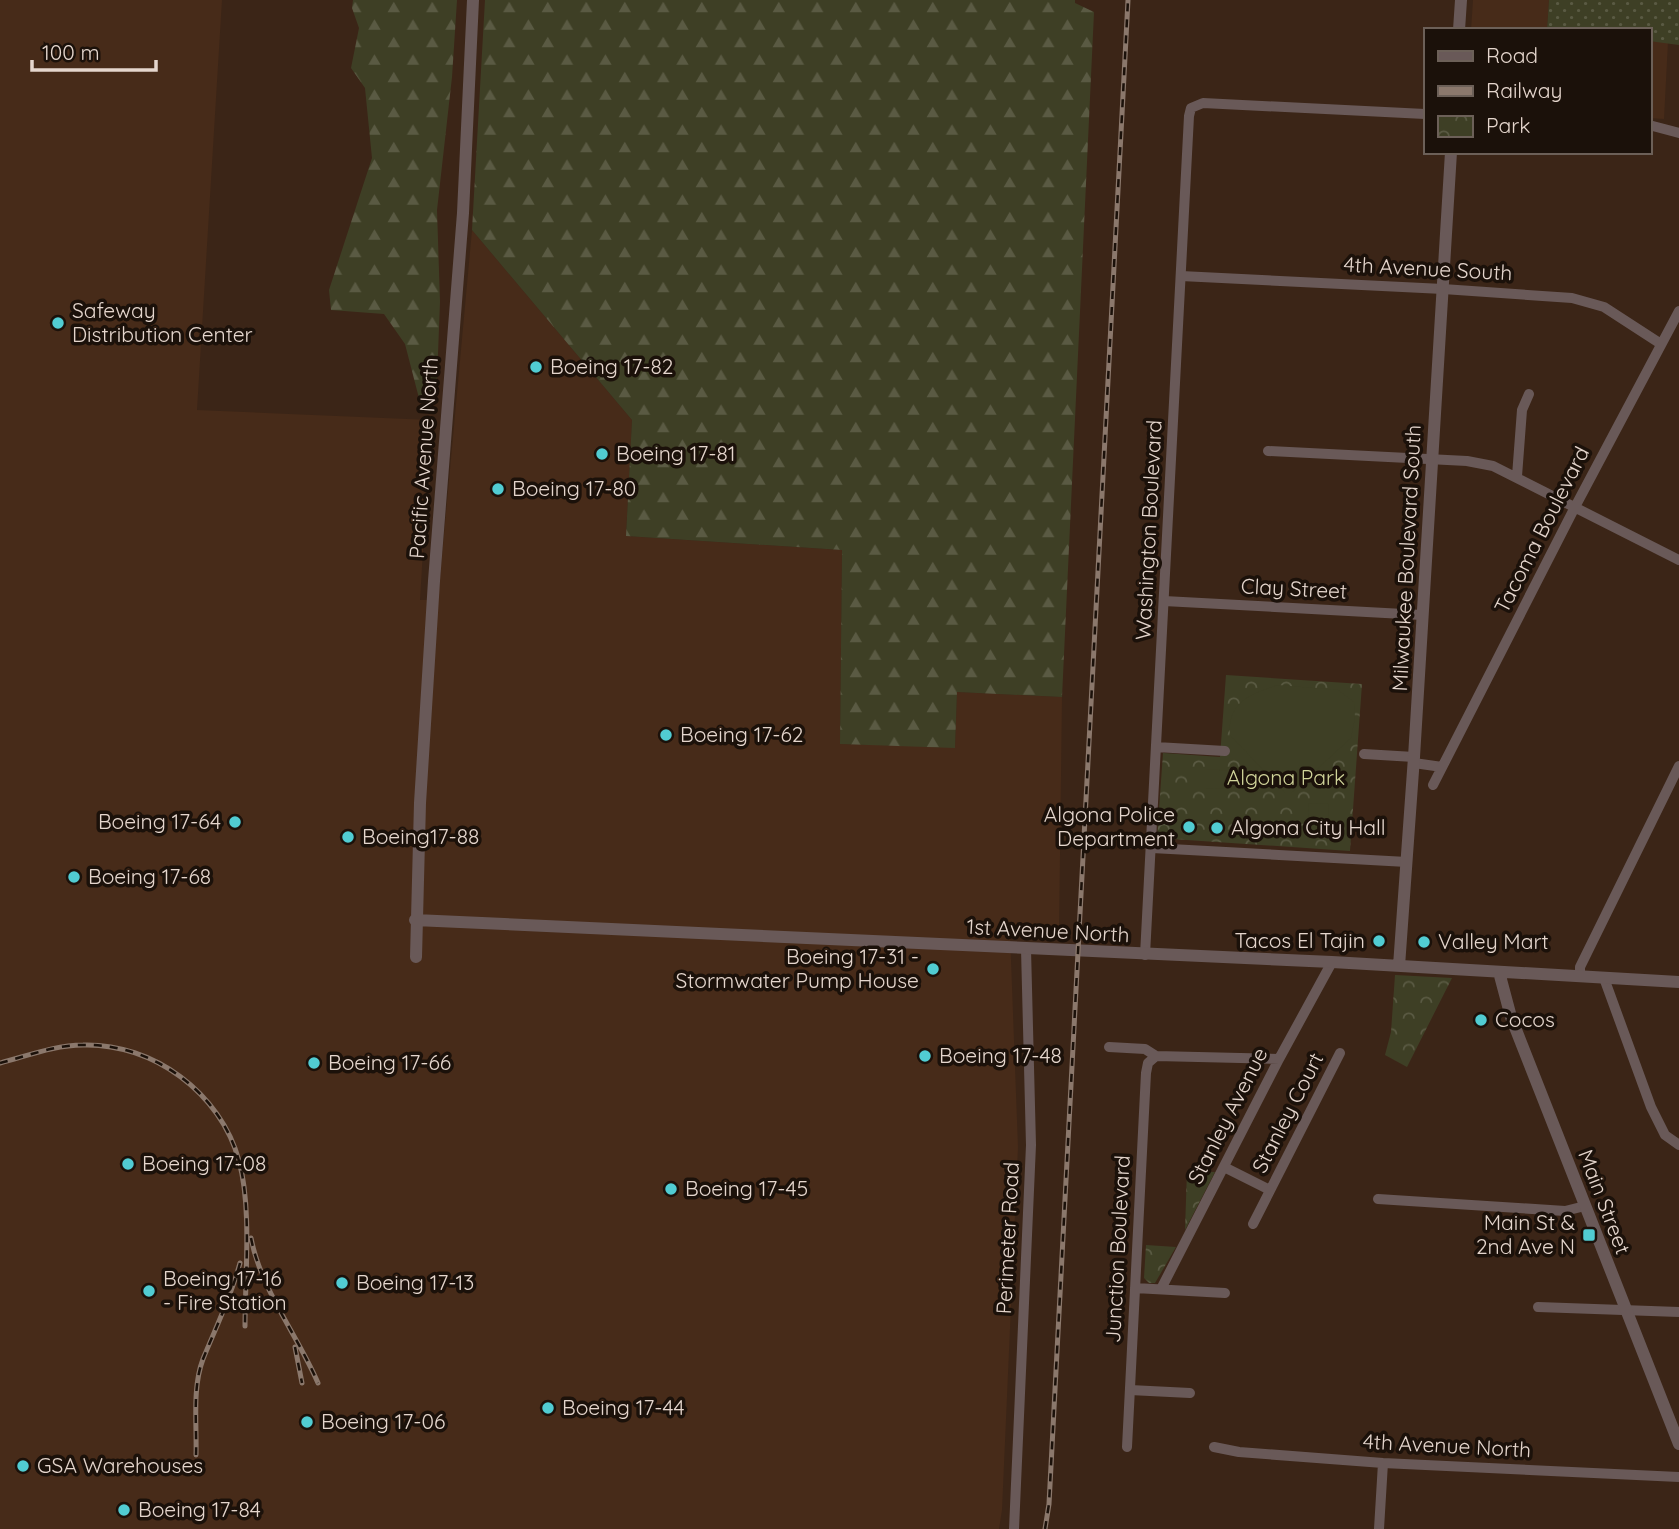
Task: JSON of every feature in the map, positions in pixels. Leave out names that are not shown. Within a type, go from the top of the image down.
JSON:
[{"type":"street","name":"Pacific Avenue North","points":[[416,957],[415,920],[433,590],[463,213],[473,0]]},
{"type":"street","points":[[1459,28],[1461,0]]},
{"type":"street","name":"Washington Boulevard","points":[[1145,955],[1191,108],[1203,103],[1424,114]]},
{"type":"street","points":[[1651,126],[1679,133]]},
{"type":"street","name":"Milwaukee Boulevard South","points":[[1399,966],[1451,154]]},
{"type":"street","name":"4th Avenue South","points":[[1181,276],[1555,296],[1589,301],[1618,314],[1661,344]]},
{"type":"street","name":"Tacoma Boulevard","points":[[1433,785],[1575,507],[1679,312]]},
{"type":"street","points":[[1517,476],[1522,410],[1529,394]]},
{"type":"street","points":[[1268,451],[1480,463],[1517,476],[1679,559]]},
{"type":"street","name":"Clay Street","points":[[1164,601],[1422,615]]},
{"type":"street","points":[[1156,747],[1225,751]]},
{"type":"street","points":[[1364,754],[1414,760],[1442,767]]},
{"type":"street","points":[[1580,976],[1580,967],[1677,772]]},
{"type":"street","points":[[1152,848],[1407,862]]},
{"type":"street","name":"1st Avenue North","points":[[415,920],[1332,962],[1679,982]]},
{"type":"street","name":"Perimeter Road","points":[[1013,1529],[1031,1145],[1026,948]]},
{"type":"street","name":"Stanley Avenue","points":[[1161,1289],[1332,962]]},
{"type":"street","name":"Main Street","points":[[1499,972],[1511,1017],[1679,1444]]},
{"type":"street","points":[[1604,978],[1660,1128],[1675,1143]]},
{"type":"street","points":[[1109,1047],[1145,1049],[1156,1056],[1279,1059]]},
{"type":"street","name":"Stanley Court","points":[[1253,1224],[1340,1053]]},
{"type":"street","name":"Junction Boulevard","points":[[1127,1447],[1146,1073],[1148,1063],[1156,1056]]},
{"type":"street","name":"Stanley Court","points":[[1224,1167],[1270,1190]]},
{"type":"street","points":[[1378,1199],[1565,1211],[1585,1206]]},
{"type":"street","points":[[1135,1289],[1225,1293]]},
{"type":"street","points":[[1538,1307],[1679,1312]]},
{"type":"street","points":[[1130,1390],[1190,1393]]},
{"type":"street","name":"4th Avenue North","points":[[1214,1447],[1239,1452],[1383,1462],[1679,1477]]},
{"type":"street","points":[[1379,1529],[1383,1462]]},
{"type":"shaded area","points":[[0,0],[222,0],[197,410],[431,420],[420,600],[438,600],[472,230],[632,420],[626,536],[842,550],[840,744],[955,747],[957,692],[1062,697],[1059,935],[1010,933],[1018,1147],[999,1529],[0,1529]]},
{"type":"shaded area","points":[[1473,0],[1549,0],[1547,28],[1471,28]]},
{"type":"shaded area","points":[[1651,41],[1668,42],[1664,119],[1651,118]]},
{"type":"green space","points":[[353,0],[457,0],[452,77],[437,210],[440,302],[436,404],[420,402],[405,344],[384,314],[331,310],[329,290],[372,158],[365,88],[351,68],[359,28],[352,8]]},
{"type":"green space","points":[[485,0],[1075,0],[1075,3],[1094,12],[1062,697],[957,692],[955,748],[840,744],[842,550],[626,536],[632,420],[472,230]]},
{"type":"green space","points":[[1549,0],[1679,0],[1679,45],[1651,41],[1651,28],[1547,28]]},
{"type":"green space","name":"Algona Park","points":[[1226,675],[1362,684],[1350,851],[1157,838],[1163,753],[1220,757]]},
{"type":"green space","points":[[1278,685],[1338,690],[1354,702],[1355,718],[1351,738],[1291,793],[1285,793],[1230,735],[1232,715],[1237,707],[1250,696]]},
{"type":"green space","points":[[1204,769],[1235,771],[1234,789],[1204,788]]},
{"type":"green space","points":[[1309,803],[1329,804],[1327,840],[1308,838]]},
{"type":"green space","points":[[1395,975],[1452,978],[1407,1067],[1385,1055],[1391,1032]]},
{"type":"green space","points":[[1187,1171],[1215,1172],[1185,1230]]},
{"type":"green space","points":[[1146,1245],[1176,1247],[1155,1283],[1149,1283],[1144,1278]]},
{"type":"railway","points":[[1045,1529],[1049,1504],[1128,0]]},
{"type":"railway","points":[[0,1063],[62,1047],[109,1047],[158,1063],[181,1077],[200,1094],[217,1114],[230,1136],[243,1180],[247,1221],[245,1326]]},
{"type":"railway","points":[[251,1238],[271,1294],[318,1383]]},
{"type":"railway","points":[[196,1455],[196,1394],[200,1370],[240,1263]]},
{"type":"railway","points":[[295,1347],[302,1383]]},
{"type":"place","name":"Safeway Distribution Center","points":[[58,323]]},
{"type":"place","name":"Boeing 17-82","points":[[536,367]]},
{"type":"place","name":"Boeing 17-81","points":[[602,454]]},
{"type":"place","name":"Boeing 17-80","points":[[498,489]]},
{"type":"place","name":"Boeing 17-62","points":[[666,735]]},
{"type":"place","name":"Boeing 17-64","points":[[235,822]]},
{"type":"place","name":"Algona Police Department","points":[[1189,827]]},
{"type":"place","name":"Algona City Hall","points":[[1217,828]]},
{"type":"place","name":"Boeing17-88","points":[[348,837]]},
{"type":"place","name":"Boeing 17-68","points":[[74,877]]},
{"type":"place","name":"Tacos El Tajin","points":[[1379,941]]},
{"type":"place","name":"Valley Mart","points":[[1424,942]]},
{"type":"place","name":"Boeing 17-31 - Stormwater Pump House","points":[[933,969]]},
{"type":"place","name":"Cocos","points":[[1481,1020]]},
{"type":"place","name":"Boeing 17-48","points":[[925,1056]]},
{"type":"place","name":"Boeing 17-66","points":[[314,1063]]},
{"type":"place","name":"Boeing 17-08","points":[[128,1164]]},
{"type":"place","name":"Boeing 17-45","points":[[671,1189]]},
{"type":"place","name":"Main St & 2nd Ave N","points":[[1589,1235]]},
{"type":"place","name":"Boeing 17-13","points":[[342,1283]]},
{"type":"place","name":"Boeing 17-16 - Fire Station","points":[[149,1291]]},
{"type":"place","name":"Boeing 17-44","points":[[548,1408]]},
{"type":"place","name":"Boeing 17-06","points":[[307,1422]]},
{"type":"place","name":"GSA Warehouses","points":[[23,1466]]},
{"type":"place","name":"Boeing 17-84","points":[[124,1510]]}]
